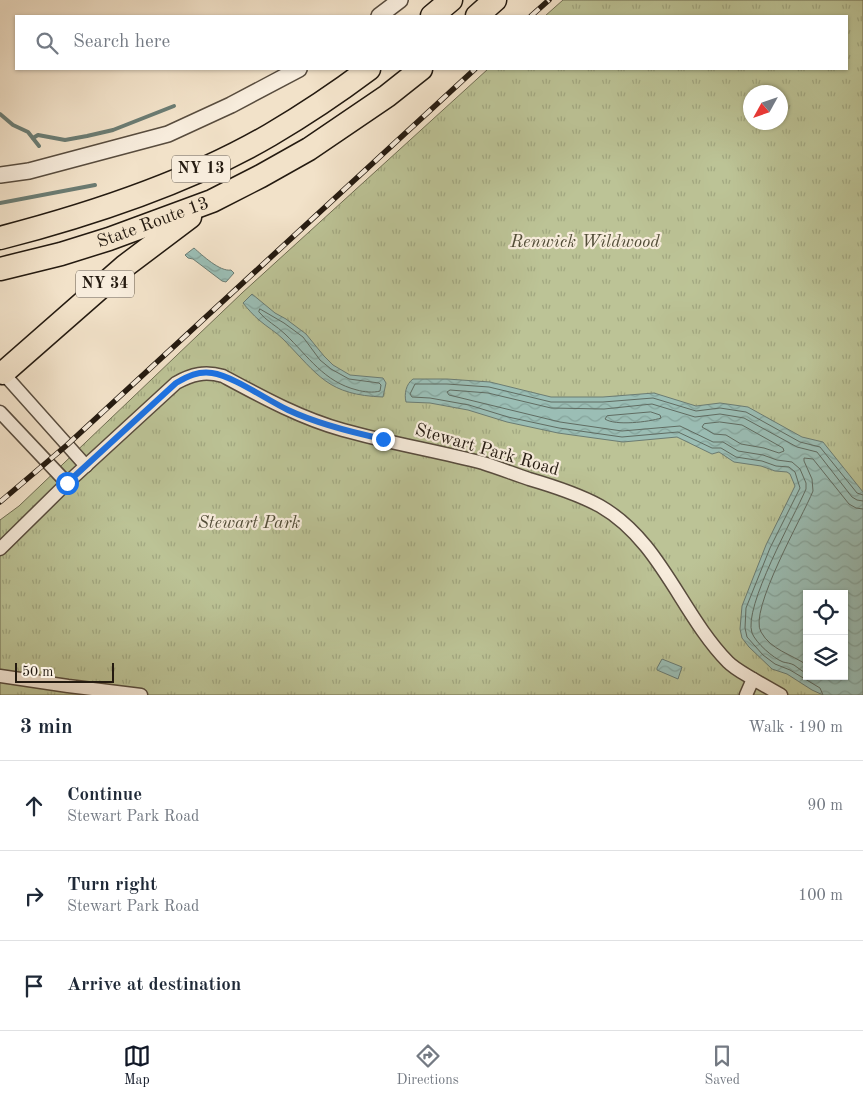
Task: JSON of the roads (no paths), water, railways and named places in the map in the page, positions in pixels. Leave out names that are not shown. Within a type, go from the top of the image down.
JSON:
[{"type":"highway","points":[[433,15],[451,0]]},
{"type":"highway","points":[[478,15],[495,0]]},
{"type":"highway","name":"State Route 13","points":[[6,235],[80,215],[125,200],[219,161],[294,120],[368,70]]},
{"type":"highway","name":"State Route 13","points":[[0,270],[110,239],[212,201],[317,144],[387,96],[420,70]]},
{"type":"highway","name":"NY 34","points":[[3,373],[125,266],[212,201]]},
{"type":"street","points":[[380,15],[400,0]]},
{"type":"street","points":[[0,175],[30,171],[168,134],[247,97],[297,70]]},
{"type":"street","name":"Stewart Park Road","points":[[0,549],[67,483],[176,383],[203,372],[223,376],[287,410],[316,422],[484,464],[553,486],[599,506],[624,524],[640,539],[674,586],[711,643],[730,664],[753,680],[781,695]]},
{"type":"street","points":[[3,373],[86,466]]},
{"type":"street","points":[[0,412],[67,483]]},
{"type":"street","points":[[0,676],[140,695]]},
{"type":"street","points":[[746,695],[753,680]]},
{"type":"water","points":[[194,248],[217,266],[231,270],[234,273],[226,282],[222,281],[185,255]]},
{"type":"water","points":[[252,294],[275,313],[306,334],[333,365],[350,375],[383,378],[386,383],[383,397],[349,392],[337,388],[326,381],[243,303]]},
{"type":"water","points":[[413,379],[490,382],[551,397],[603,397],[654,393],[696,406],[720,403],[748,407],[802,437],[823,442],[863,492],[863,695],[823,695],[812,690],[787,674],[772,669],[742,638],[740,629],[742,606],[766,545],[795,486],[790,474],[761,466],[734,462],[719,452],[712,454],[677,437],[623,442],[558,433],[507,422],[468,410],[430,403],[406,402],[406,389]]},
{"type":"water","points":[[662,659],[682,667],[678,679],[657,670]]},
{"type":"waterway","points":[[33,138],[38,135],[65,140],[87,136],[113,130],[174,106]]},
{"type":"waterway","points":[[0,114],[13,125],[28,132],[39,146]]},
{"type":"waterway","points":[[0,203],[95,185]]},
{"type":"railway","points":[[532,15],[549,0]]},
{"type":"railway","points":[[0,502],[67,445],[474,70]]},
{"type":"park label","name":"Renwick Wildwood","points":[[585,242]]},
{"type":"park label","name":"Stewart Park","points":[[249,523]]}]
